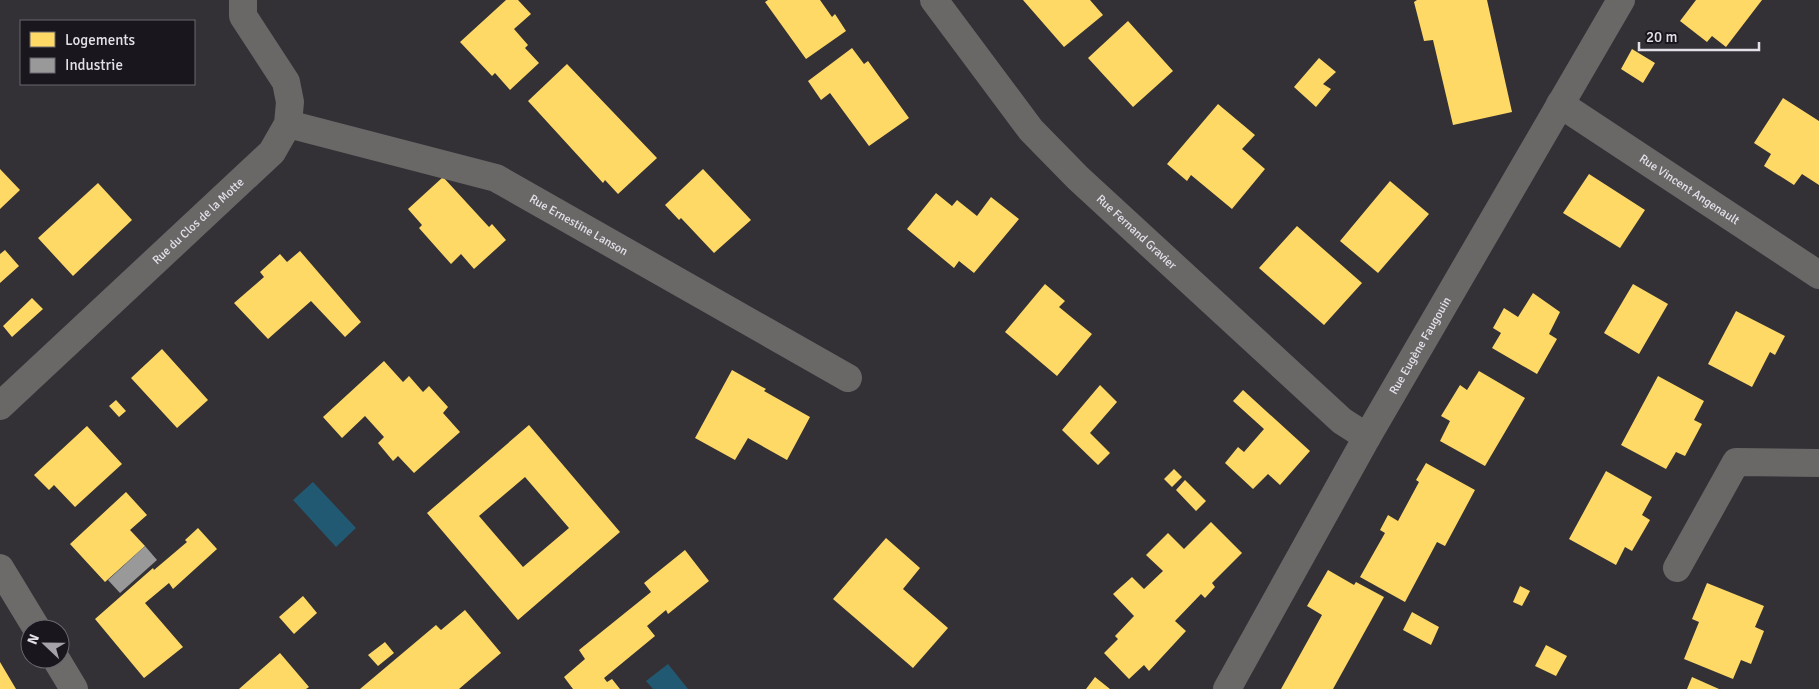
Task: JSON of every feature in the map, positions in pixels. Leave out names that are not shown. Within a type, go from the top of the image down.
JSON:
[{"type":"main road","points":[[0,568],[31,619]]},
{"type":"main road","points":[[62,669],[74,689]]},
{"type":"street","name":"Rue du Clos de la Motte","points":[[0,406],[272,152],[288,124],[290,102],[286,82],[243,16],[243,0]]},
{"type":"street","name":"Rue Fernand Gravier","points":[[934,0],[1038,137],[1078,178],[1342,421],[1367,438]]},
{"type":"street","name":"Rue Eugène Faugouin","points":[[1227,689],[1367,438],[1618,1]]},
{"type":"street","name":"Rue Vincent Angenault","points":[[1560,104],[1819,275]]},
{"type":"street","name":"Rue Ernestine Lanson","points":[[288,124],[496,178],[848,378]]},
{"type":"street","points":[[1677,568],[1736,462],[1819,463]]},
{"type":"water","points":[[313,482],[356,528],[336,547],[293,500]]},
{"type":"water","points":[[668,664],[688,689],[653,689],[646,681]]},
{"type":"building: Logements","points":[[506,0],[518,0],[531,14],[514,29],[528,45],[525,48],[539,63],[510,90],[495,73],[492,76],[460,42]]},
{"type":"building: Logements","points":[[768,0],[820,0],[832,17],[835,14],[846,31],[806,59],[765,2]]},
{"type":"building: Logements","points":[[1023,0],[1090,0],[1103,15],[1064,47]]},
{"type":"building: Logements","points":[[1417,0],[1487,0],[1512,112],[1453,125],[1433,40],[1424,41],[1414,2]]},
{"type":"building: Logements","points":[[1696,0],[1762,0],[1726,47],[1712,36],[1707,42],[1680,21]]},
{"type":"building: Logements","points":[[1128,21],[1173,71],[1133,107],[1088,58]]},
{"type":"building: Logements","points":[[852,48],[864,64],[868,61],[909,118],[869,146],[830,93],[821,100],[808,81]]},
{"type":"building: Logements","points":[[1632,49],[1655,63],[1643,83],[1621,69]]},
{"type":"building: Logements","points":[[1319,58],[1336,72],[1323,84],[1331,89],[1316,107],[1294,87]]},
{"type":"building: Logements","points":[[567,64],[657,158],[618,194],[605,180],[603,183],[528,101]]},
{"type":"building: Logements","points":[[1783,98],[1819,121],[1819,185],[1802,174],[1794,185],[1764,166],[1771,154],[1754,143]]},
{"type":"building: Logements","points":[[1218,104],[1255,135],[1242,149],[1265,169],[1232,209],[1191,175],[1187,181],[1167,164]]},
{"type":"building: Logements","points":[[0,169],[20,190],[0,209]]},
{"type":"building: Logements","points":[[703,169],[751,220],[714,253],[681,218],[679,220],[665,205]]},
{"type":"building: Logements","points":[[1589,174],[1645,210],[1620,248],[1563,213]]},
{"type":"building: Logements","points":[[443,177],[489,227],[492,224],[506,240],[474,269],[461,254],[451,264],[419,228],[422,225],[408,209]]},
{"type":"building: Logements","points":[[1390,181],[1429,214],[1378,273],[1340,241]]},
{"type":"building: Logements","points":[[98,183],[132,220],[73,276],[38,238]]},
{"type":"building: Logements","points":[[936,193],[952,206],[957,200],[977,216],[991,197],[1019,219],[974,273],[959,261],[954,268],[907,229]]},
{"type":"building: Logements","points":[[1297,226],[1362,283],[1324,325],[1259,268]]},
{"type":"building: Logements","points":[[5,250],[19,266],[0,283],[0,254]]},
{"type":"building: Logements","points":[[300,251],[361,322],[345,337],[311,301],[268,339],[234,303],[264,277],[260,272],[280,254],[287,262]]},
{"type":"building: Logements","points":[[1045,284],[1065,301],[1059,307],[1092,334],[1057,376],[1005,332]]},
{"type":"building: Logements","points":[[1633,284],[1668,304],[1639,354],[1604,333]]},
{"type":"building: Logements","points":[[1533,293],[1560,312],[1549,334],[1557,339],[1537,374],[1492,348],[1501,333],[1493,328],[1504,308],[1518,317]]},
{"type":"building: Logements","points":[[32,298],[43,309],[12,337],[3,326]]},
{"type":"building: Logements","points":[[1736,311],[1785,336],[1775,355],[1770,352],[1752,387],[1708,364]]},
{"type":"building: Logements","points":[[162,349],[208,400],[177,428],[131,378]]},
{"type":"building: Logements","points":[[384,361],[403,382],[409,376],[423,392],[429,386],[448,407],[443,413],[460,432],[414,473],[398,456],[393,461],[378,443],[384,437],[365,416],[342,438],[323,417]]},
{"type":"building: Logements","points":[[732,370],[810,417],[787,460],[748,438],[735,460],[695,438]]},
{"type":"building: Logements","points":[[1479,371],[1525,398],[1485,466],[1440,441],[1450,421],[1441,416],[1460,385],[1467,390]]},
{"type":"building: Logements","points":[[1658,376],[1704,401],[1694,420],[1702,424],[1685,456],[1676,452],[1666,469],[1621,445]]},
{"type":"building: Logements","points":[[1100,385],[1117,402],[1090,433],[1110,453],[1098,465],[1062,430]]},
{"type":"building: Logements","points":[[1243,390],[1310,451],[1280,485],[1268,474],[1253,489],[1225,463],[1238,447],[1244,452],[1264,429],[1233,401]]},
{"type":"building: Logements","points":[[116,400],[126,411],[119,417],[109,406]]},
{"type":"building: Logements","points":[[529,425],[620,532],[518,620],[427,513]],"holes":[[[525,477],[569,528],[523,567],[479,516]]]},
{"type":"building: Logements","points":[[87,426],[122,464],[75,507],[54,485],[49,490],[34,475]]},
{"type":"building: Logements","points":[[1426,463],[1475,490],[1445,546],[1437,542],[1405,602],[1360,577],[1385,533],[1380,530],[1388,515],[1398,521],[1419,482],[1416,480]]},
{"type":"building: Logements","points":[[1174,469],[1182,477],[1172,487],[1164,479]]},
{"type":"building: Logements","points":[[1606,471],[1652,497],[1642,515],[1650,520],[1632,551],[1625,547],[1616,565],[1569,539]]},
{"type":"building: Logements","points":[[1185,480],[1206,501],[1196,511],[1176,490]]},
{"type":"building: Logements","points":[[126,492],[147,515],[130,530],[145,546],[105,582],[70,544]]},
{"type":"building: Logements","points":[[1211,522],[1242,553],[1212,583],[1215,587],[1205,598],[1201,594],[1175,621],[1186,631],[1149,671],[1144,665],[1129,679],[1104,653],[1118,639],[1115,636],[1134,616],[1113,594],[1132,577],[1144,589],[1163,571],[1146,555],[1168,533],[1184,549]]},
{"type":"building: Logements","points":[[198,528],[217,549],[173,589],[169,583],[145,603],[183,647],[144,678],[95,619],[153,568],[154,570],[187,542],[185,540]]},
{"type":"building: Logements","points":[[886,538],[920,568],[903,589],[948,628],[913,668],[833,599]]},
{"type":"building: Logements","points":[[685,550],[709,581],[668,614],[666,610],[647,626],[655,636],[604,678],[607,682],[612,679],[620,689],[573,689],[564,677],[585,659],[579,650],[651,592],[644,583]]},
{"type":"building: Logements","points":[[1328,570],[1354,585],[1356,582],[1384,597],[1333,689],[1281,689],[1322,615],[1307,606]]},
{"type":"building: Logements","points":[[1707,583],[1764,606],[1755,627],[1764,631],[1751,664],[1741,660],[1733,679],[1684,659],[1699,622],[1692,619]]},
{"type":"building: Logements","points":[[1520,586],[1530,591],[1522,606],[1513,602]]},
{"type":"building: Logements","points":[[303,596],[317,613],[294,634],[279,617]]},
{"type":"building: Logements","points":[[465,610],[501,653],[459,689],[360,689],[436,625],[441,630]]},
{"type":"building: Logements","points":[[1412,612],[1439,627],[1431,645],[1403,630]]},
{"type":"building: Logements","points":[[385,642],[394,653],[378,666],[368,655]]},
{"type":"building: Logements","points":[[1546,645],[1567,656],[1556,676],[1535,666]]},
{"type":"building: Logements","points":[[280,653],[309,687],[306,689],[239,689]]},
{"type":"building: Logements","points":[[0,662],[16,689],[0,689]]},
{"type":"building: Logements","points":[[1095,677],[1110,689],[1086,689]]},
{"type":"building: Logements","points":[[1692,677],[1719,689],[1687,689]]},
{"type":"building: Industrie","points":[[145,546],[157,560],[120,593],[108,580]]}]
